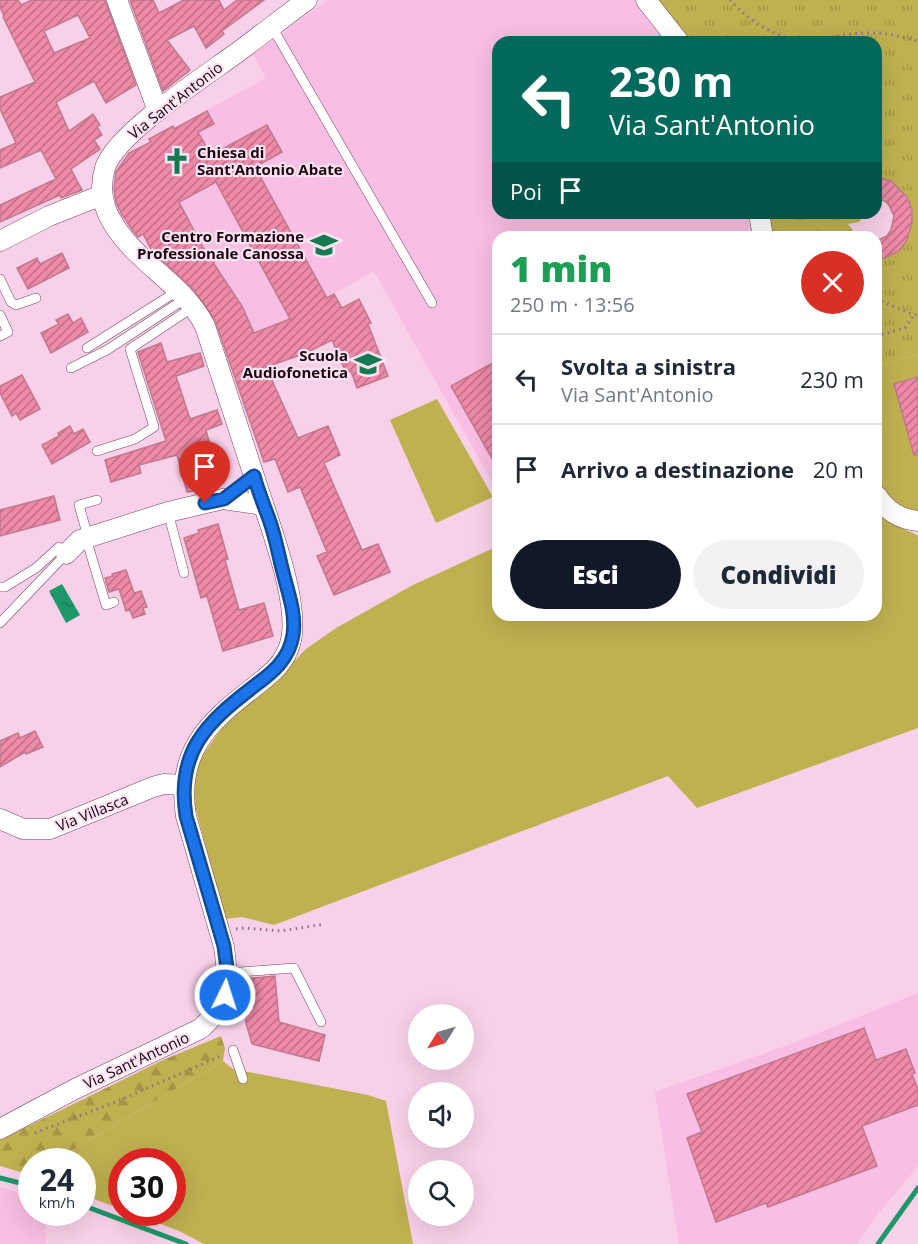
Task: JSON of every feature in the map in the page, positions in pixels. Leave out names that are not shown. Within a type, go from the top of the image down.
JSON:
[{"type":"street","points":[[117,0],[158,111]]},
{"type":"street","name":"Via Sant'Antonio","points":[[0,1129],[75,1089],[200,1029],[214,1016],[225,995],[227,973],[224,946],[186,816],[184,785],[193,752],[204,732],[221,712],[280,665],[290,645],[293,612],[269,519],[205,326],[186,298],[127,242],[108,215],[102,195],[105,167],[126,138],[158,111],[265,36],[307,0]]},
{"type":"street","points":[[646,0],[674,36]]},
{"type":"street","points":[[0,240],[49,216],[102,195]]},
{"type":"street","points":[[224,499],[254,476]]},
{"type":"street","points":[[76,544],[168,512],[224,499],[263,505]]},
{"type":"street","points":[[882,502],[897,516],[918,521]]},
{"type":"street","name":"Via Villasca","points":[[0,819],[23,829],[50,829],[153,787],[164,784],[184,785]]},
{"type":"lane","points":[[265,36],[432,303]]},
{"type":"lane","points":[[0,279],[11,302],[16,304],[36,298]]},
{"type":"lane","points":[[87,348],[186,298]]},
{"type":"lane","points":[[71,368],[107,350],[186,298]]},
{"type":"lane","points":[[98,451],[135,440],[154,427],[130,349],[186,298]]},
{"type":"lane","points":[[0,315],[8,332],[0,336]]},
{"type":"lane","points":[[97,500],[79,505],[76,544],[106,605],[114,602]]},
{"type":"lane","points":[[168,512],[184,573]]},
{"type":"lane","points":[[0,587],[5,587],[76,544]]},
{"type":"lane","points":[[0,623],[76,544]]},
{"type":"lane","points":[[227,973],[294,968],[321,1022]]},
{"type":"lane","points":[[233,1050],[243,1079]]},
{"type":"path","points":[[730,0],[765,28],[782,36]]},
{"type":"path","points":[[842,36],[868,33],[896,35],[918,41]]},
{"type":"path","points":[[882,301],[916,314],[905,328],[882,334]]},
{"type":"path","points":[[220,933],[244,928],[281,932],[325,924]]},
{"type":"path","points":[[31,1134],[113,1103],[233,1050]]},
{"type":"shaded area","name":"Centro Formazione Professionale Canossa","points":[[328,0],[634,0],[663,36],[492,36],[492,219],[754,219],[754,231],[492,231],[492,482],[374,271],[290,319],[254,333],[212,263],[213,253],[205,251],[174,270],[154,254],[144,235],[134,239],[115,207],[113,184],[116,166],[121,159],[150,142],[149,139],[173,126],[174,128],[266,78],[253,54]]},
{"type":"shaded area","points":[[918,993],[918,1166],[873,1220],[857,1244],[679,1244],[655,1092],[788,1045]]},
{"type":"shaded area","points":[[0,1187],[18,1193],[18,1226],[45,1226],[46,1244],[0,1244]]},
{"type":"green space","points":[[657,0],[918,0],[918,354],[882,365],[882,238],[890,232],[899,236],[895,218],[890,208],[882,200],[882,36],[686,36]]},
{"type":"green space","points":[[767,219],[861,219],[859,222],[848,224],[853,231],[770,231]]},
{"type":"green space","points":[[918,354],[918,512],[902,507],[893,501],[882,487],[882,365]]},
{"type":"green space","points":[[437,399],[492,497],[436,523],[390,420]]},
{"type":"green space","points":[[882,511],[891,523],[918,537],[918,728],[697,808],[668,776],[274,925],[242,917],[225,919],[195,806],[193,786],[197,763],[224,725],[266,690],[306,649],[336,628],[413,585],[492,549],[492,621],[882,621]]},
{"type":"green space","points":[[221,1036],[225,1048],[223,1061],[76,1148],[18,1148],[18,1171],[0,1166],[0,1140],[163,1060]]},
{"type":"green space","points":[[223,1061],[233,1069],[368,1095],[386,1101],[413,1244],[204,1244],[166,1226],[186,1226],[186,1148],[108,1148],[108,1204],[96,1200],[96,1148],[76,1148]]},
{"type":"water","points":[[62,584],[80,615],[66,623],[49,591]]},
{"type":"building","points":[[0,0],[18,0],[21,5],[32,0],[105,0],[136,85],[106,103],[94,81],[56,102],[69,131],[93,114],[100,125],[97,127],[102,135],[94,140],[100,149],[71,169],[82,190],[61,198],[60,195],[0,222],[0,205],[56,179],[41,150],[0,168],[0,150],[16,143],[0,109],[0,97],[35,82],[0,7]],"holes":[[[78,15],[90,38],[54,53],[44,31]]]},
{"type":"building","points":[[130,0],[153,0],[159,13],[184,0],[219,0],[224,10],[237,0],[264,0],[222,31],[224,34],[206,48],[194,26],[167,40],[190,70],[163,91]]},
{"type":"building","points":[[207,111],[214,124],[198,132],[211,155],[267,125],[282,152],[255,167],[327,298],[334,294],[342,308],[359,299],[371,323],[368,324],[388,376],[357,388],[351,371],[346,373],[332,340],[306,353],[266,367],[298,438],[328,426],[340,455],[324,463],[362,550],[378,544],[390,572],[334,595],[317,556],[327,552],[300,487],[288,492],[275,459],[264,462],[215,320],[194,290],[152,251],[143,234],[138,237],[121,213],[114,190],[116,172],[129,153],[151,142],[149,139],[173,126],[174,129]],"holes":[[[216,182],[290,319],[254,333],[242,306],[214,264],[215,251],[205,251],[179,202]]]},
{"type":"building","points":[[882,179],[891,181],[907,197],[912,210],[912,223],[906,242],[899,251],[882,259],[882,238],[891,230],[894,216],[888,203],[882,200]]},
{"type":"building","points":[[62,253],[69,268],[28,289],[17,268],[37,258],[40,264]]},
{"type":"building","points":[[68,314],[73,323],[81,318],[88,332],[51,353],[41,333],[59,324],[56,320]]},
{"type":"building","points":[[161,343],[167,362],[200,353],[204,366],[176,376],[190,419],[217,410],[222,424],[206,430],[220,485],[187,492],[177,455],[139,465],[141,473],[111,482],[105,460],[166,441],[138,352]]},
{"type":"building","points":[[492,363],[492,458],[451,386]]},
{"type":"building","points":[[22,375],[40,409],[20,420],[16,413],[12,416],[0,393],[0,386]]},
{"type":"building","points":[[918,377],[918,455],[914,455],[894,384]]},
{"type":"building","points":[[70,426],[74,434],[83,429],[90,442],[52,464],[42,445],[59,436],[58,433]]},
{"type":"building","points":[[54,496],[60,520],[0,536],[0,510]]},
{"type":"building","points":[[218,524],[239,610],[264,603],[273,636],[223,651],[207,596],[201,598],[184,538],[199,533],[198,530]]},
{"type":"building","points":[[126,570],[134,593],[141,591],[147,607],[143,608],[145,614],[133,618],[130,610],[126,611],[119,589],[109,592],[105,578]]},
{"type":"building","points":[[35,731],[43,747],[26,754],[25,752],[0,767],[0,741],[18,733],[20,738]]},
{"type":"building","points":[[275,976],[279,1022],[325,1035],[319,1061],[252,1044],[246,1023],[243,979]]},
{"type":"building","points":[[864,1028],[876,1060],[906,1049],[915,1073],[912,1074],[918,1090],[918,1105],[862,1126],[877,1166],[768,1207],[766,1203],[716,1222],[687,1138],[702,1132],[687,1094]]},
{"type":"waterway","points":[[0,1178],[18,1182]]},
{"type":"waterway","points":[[878,1244],[918,1188]]},
{"type":"waterway","points":[[96,1210],[186,1244]]},
{"type":"place","name":"Chiesa di Sant'Antonio Abate","points":[[177,161]]},
{"type":"place","name":"Centro Formazione Professionale Canossa","points":[[324,245]]},
{"type":"place","name":"Scuola Audiofonetica","points":[[368,364]]},
{"type":"route","points":[[205,503],[224,499],[254,476],[269,519],[293,612],[292,636],[286,656],[272,672],[215,718],[198,741],[188,764],[184,785],[186,816],[224,946],[227,968],[225,995]]}]
